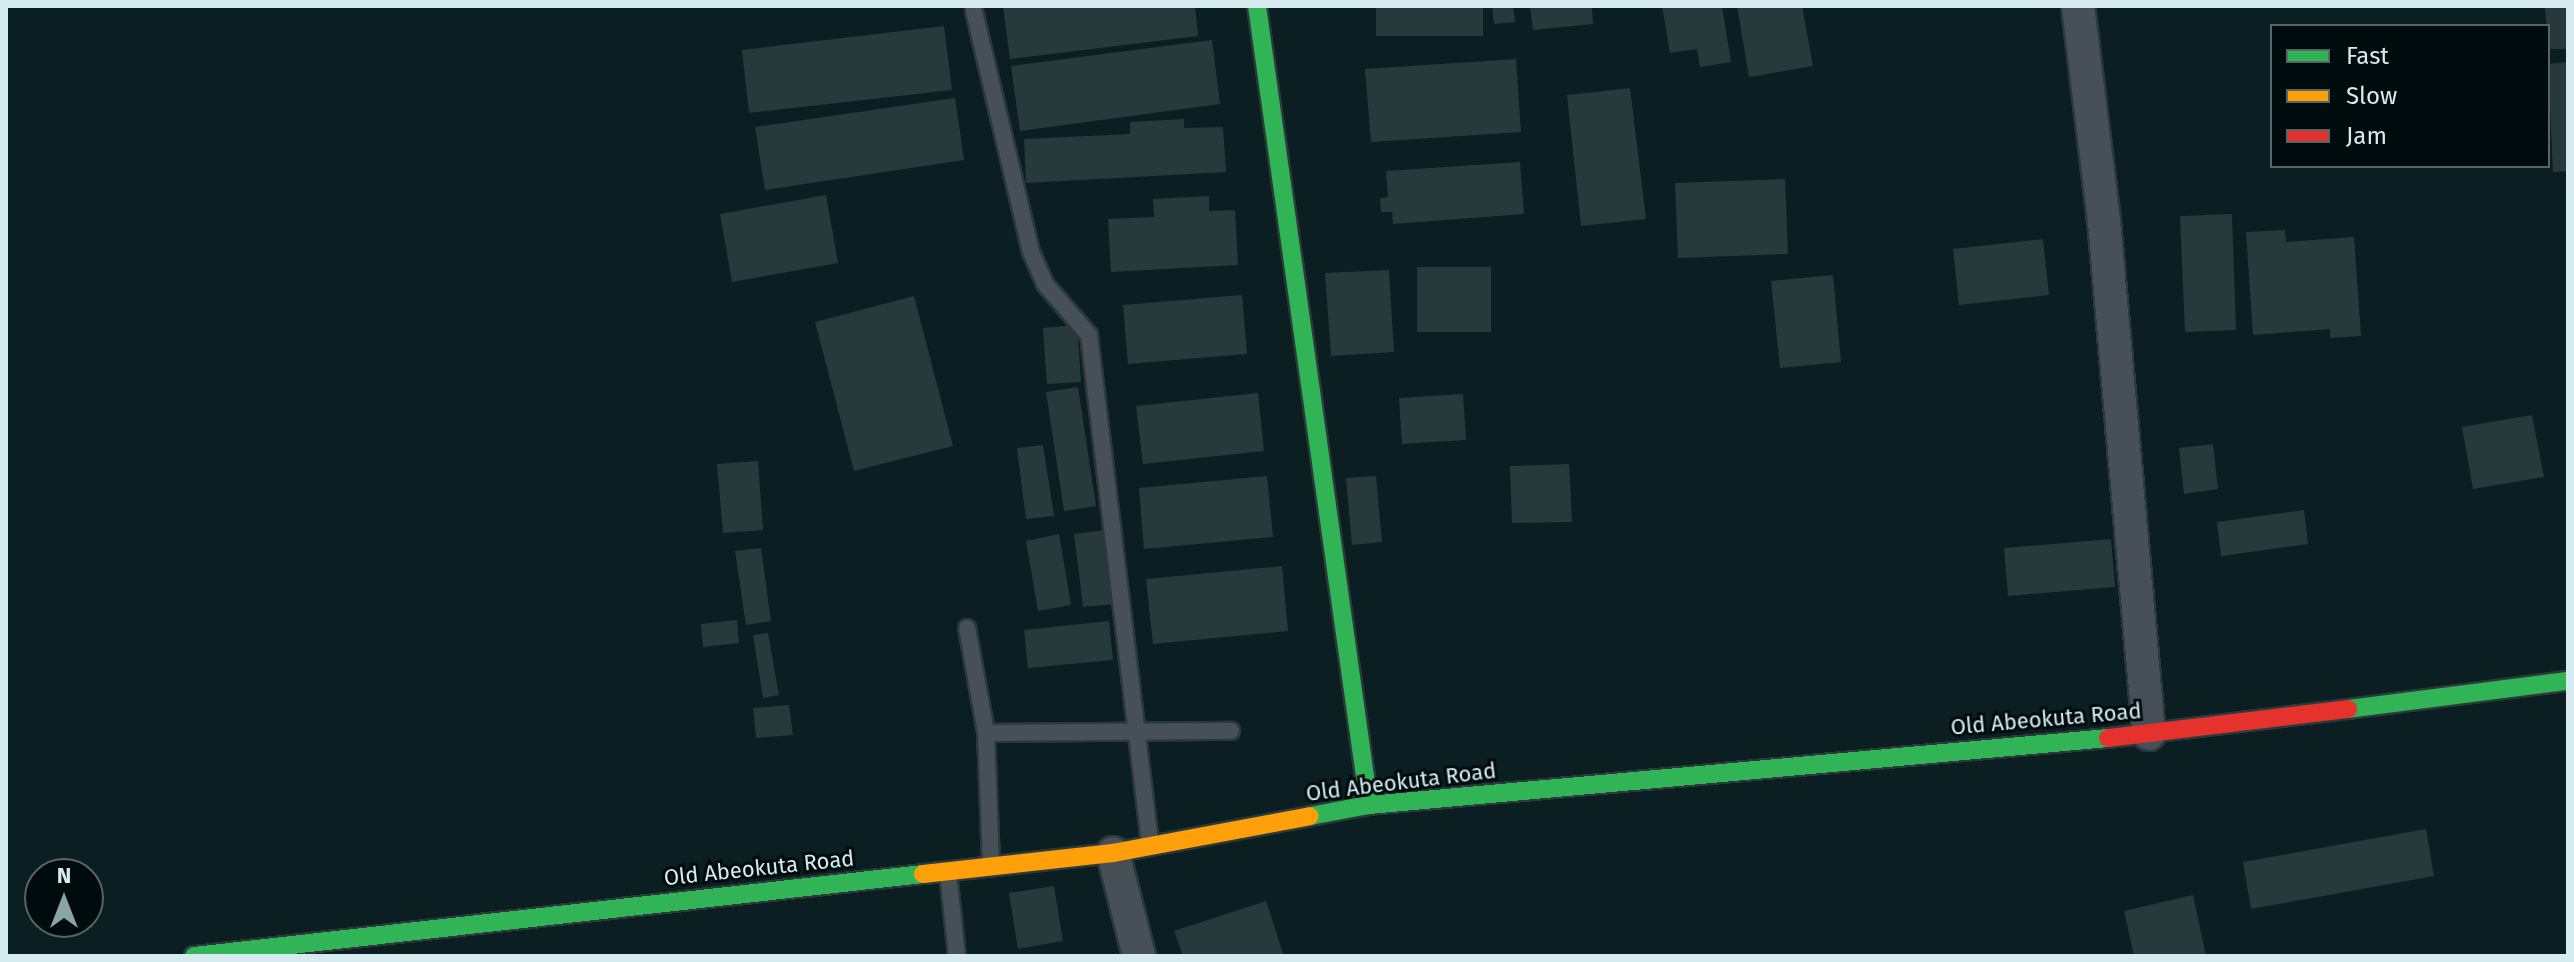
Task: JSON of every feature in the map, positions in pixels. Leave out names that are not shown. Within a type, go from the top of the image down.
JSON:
[{"type":"main road","points":[[1257,6],[1369,805]]},
{"type":"main road","name":"Old Abeokuta Road","points":[[194,956],[1113,853],[1369,805],[2149,734],[2568,681]]},
{"type":"street","points":[[2078,6],[2104,221],[2149,734]]},
{"type":"street","points":[[1113,853],[1139,956]]},
{"type":"lane","points":[[974,11],[1031,252],[1045,284],[1089,335],[1139,731],[1150,847]]},
{"type":"lane","points":[[967,628],[986,733],[991,867]]},
{"type":"lane","points":[[986,733],[1231,731]]},
{"type":"lane","points":[[948,871],[957,956]]},
{"type":"building","points":[[1003,6],[1195,6],[1198,36],[1010,59]]},
{"type":"building","points":[[1376,6],[1483,6],[1483,36],[1376,36]]},
{"type":"building","points":[[1492,6],[1513,6],[1515,22],[1494,24]]},
{"type":"building","points":[[1530,6],[1592,6],[1593,24],[1533,30]]},
{"type":"building","points":[[1662,6],[1722,6],[1731,62],[1700,67],[1697,49],[1670,53]]},
{"type":"building","points":[[1737,6],[1802,6],[1813,66],[1749,77]]},
{"type":"building","points":[[2545,6],[2568,6],[2568,49],[2550,49],[2550,24],[2546,24]]},
{"type":"building","points":[[944,26],[952,90],[749,113],[742,50]]},
{"type":"building","points":[[1212,40],[1220,104],[1020,131],[1011,66]]},
{"type":"building","points":[[1516,59],[1521,132],[1371,142],[1365,69]]},
{"type":"building","points":[[2568,62],[2568,171],[2553,172],[2550,64]]},
{"type":"building","points":[[1630,88],[1646,219],[1581,226],[1567,95]]},
{"type":"building","points":[[955,98],[964,160],[765,190],[755,127]]},
{"type":"building","points":[[1184,119],[1184,128],[1223,127],[1226,172],[1026,183],[1024,139],[1130,134],[1130,122]]},
{"type":"building","points":[[1520,162],[1524,214],[1393,224],[1392,212],[1381,212],[1380,198],[1388,197],[1386,171]]},
{"type":"building","points":[[1785,179],[1788,254],[1678,258],[1675,183]]},
{"type":"building","points":[[826,195],[838,263],[732,282],[720,214]]},
{"type":"building","points":[[1209,196],[1209,211],[1235,210],[1238,265],[1111,272],[1108,219],[1154,217],[1153,199]]},
{"type":"building","points":[[2232,214],[2236,330],[2185,332],[2180,216]]},
{"type":"building","points":[[2285,230],[2286,242],[2354,237],[2361,336],[2330,338],[2330,329],[2253,335],[2246,232]]},
{"type":"building","points":[[2043,239],[2049,295],[1959,305],[1953,249]]},
{"type":"building","points":[[1417,267],[1491,267],[1491,332],[1417,332]]},
{"type":"building","points":[[1389,270],[1394,352],[1331,356],[1325,273]]},
{"type":"building","points":[[1833,275],[1841,362],[1780,368],[1771,281]]},
{"type":"building","points":[[1242,295],[1247,354],[1128,364],[1123,305]]},
{"type":"building","points":[[914,296],[953,446],[854,471],[815,322]]},
{"type":"building","points":[[1077,325],[1081,382],[1047,384],[1043,328]]},
{"type":"building","points":[[1078,387],[1096,506],[1064,511],[1046,392]]},
{"type":"building","points":[[1258,393],[1264,451],[1143,464],[1136,406]]},
{"type":"building","points":[[1463,394],[1466,440],[1402,444],[1399,398]]},
{"type":"building","points":[[2532,415],[2544,477],[2473,489],[2462,427]]},
{"type":"building","points":[[2213,444],[2218,489],[2184,494],[2179,448]]},
{"type":"building","points":[[1043,445],[1054,516],[1026,519],[1017,448]]},
{"type":"building","points":[[758,461],[763,530],[723,533],[717,464]]},
{"type":"building","points":[[1569,464],[1572,522],[1512,523],[1510,466]]},
{"type":"building","points":[[1267,476],[1273,537],[1144,549],[1139,488]]},
{"type":"building","points":[[1376,476],[1382,542],[1352,545],[1346,478]]},
{"type":"building","points":[[2304,510],[2308,544],[2221,556],[2217,522]]},
{"type":"building","points":[[1105,530],[1115,604],[1083,607],[1074,534]]},
{"type":"building","points":[[1059,534],[1071,605],[1038,611],[1026,541]]},
{"type":"building","points":[[2111,539],[2115,587],[2008,596],[2004,548]]},
{"type":"building","points":[[761,548],[771,621],[746,625],[735,551]]},
{"type":"building","points":[[1282,566],[1288,631],[1153,644],[1146,579]]},
{"type":"building","points":[[737,620],[739,643],[703,647],[701,624]]},
{"type":"building","points":[[1109,621],[1113,660],[1028,668],[1024,630]]},
{"type":"building","points":[[768,633],[779,695],[763,698],[753,635]]},
{"type":"building","points":[[789,705],[793,735],[756,738],[753,708]]},
{"type":"building","points":[[2426,829],[2434,876],[2251,909],[2243,862]]},
{"type":"building","points":[[1054,886],[1063,941],[1018,949],[1009,893]]},
{"type":"building","points":[[2193,895],[2206,956],[2134,956],[2124,911]]},
{"type":"building","points":[[1266,901],[1284,956],[1183,956],[1174,931]]},
{"type":"traffic: fast","points":[[1257,6],[1369,805]]},
{"type":"traffic: fast","points":[[2348,709],[2568,681]]},
{"type":"traffic: fast","points":[[1310,816],[1369,805],[2108,738]]},
{"type":"traffic: fast","points":[[194,956],[923,874]]},
{"type":"traffic: slow","points":[[923,874],[1113,853],[1310,816]]},
{"type":"traffic: jam","points":[[2108,738],[2348,709]]}]
